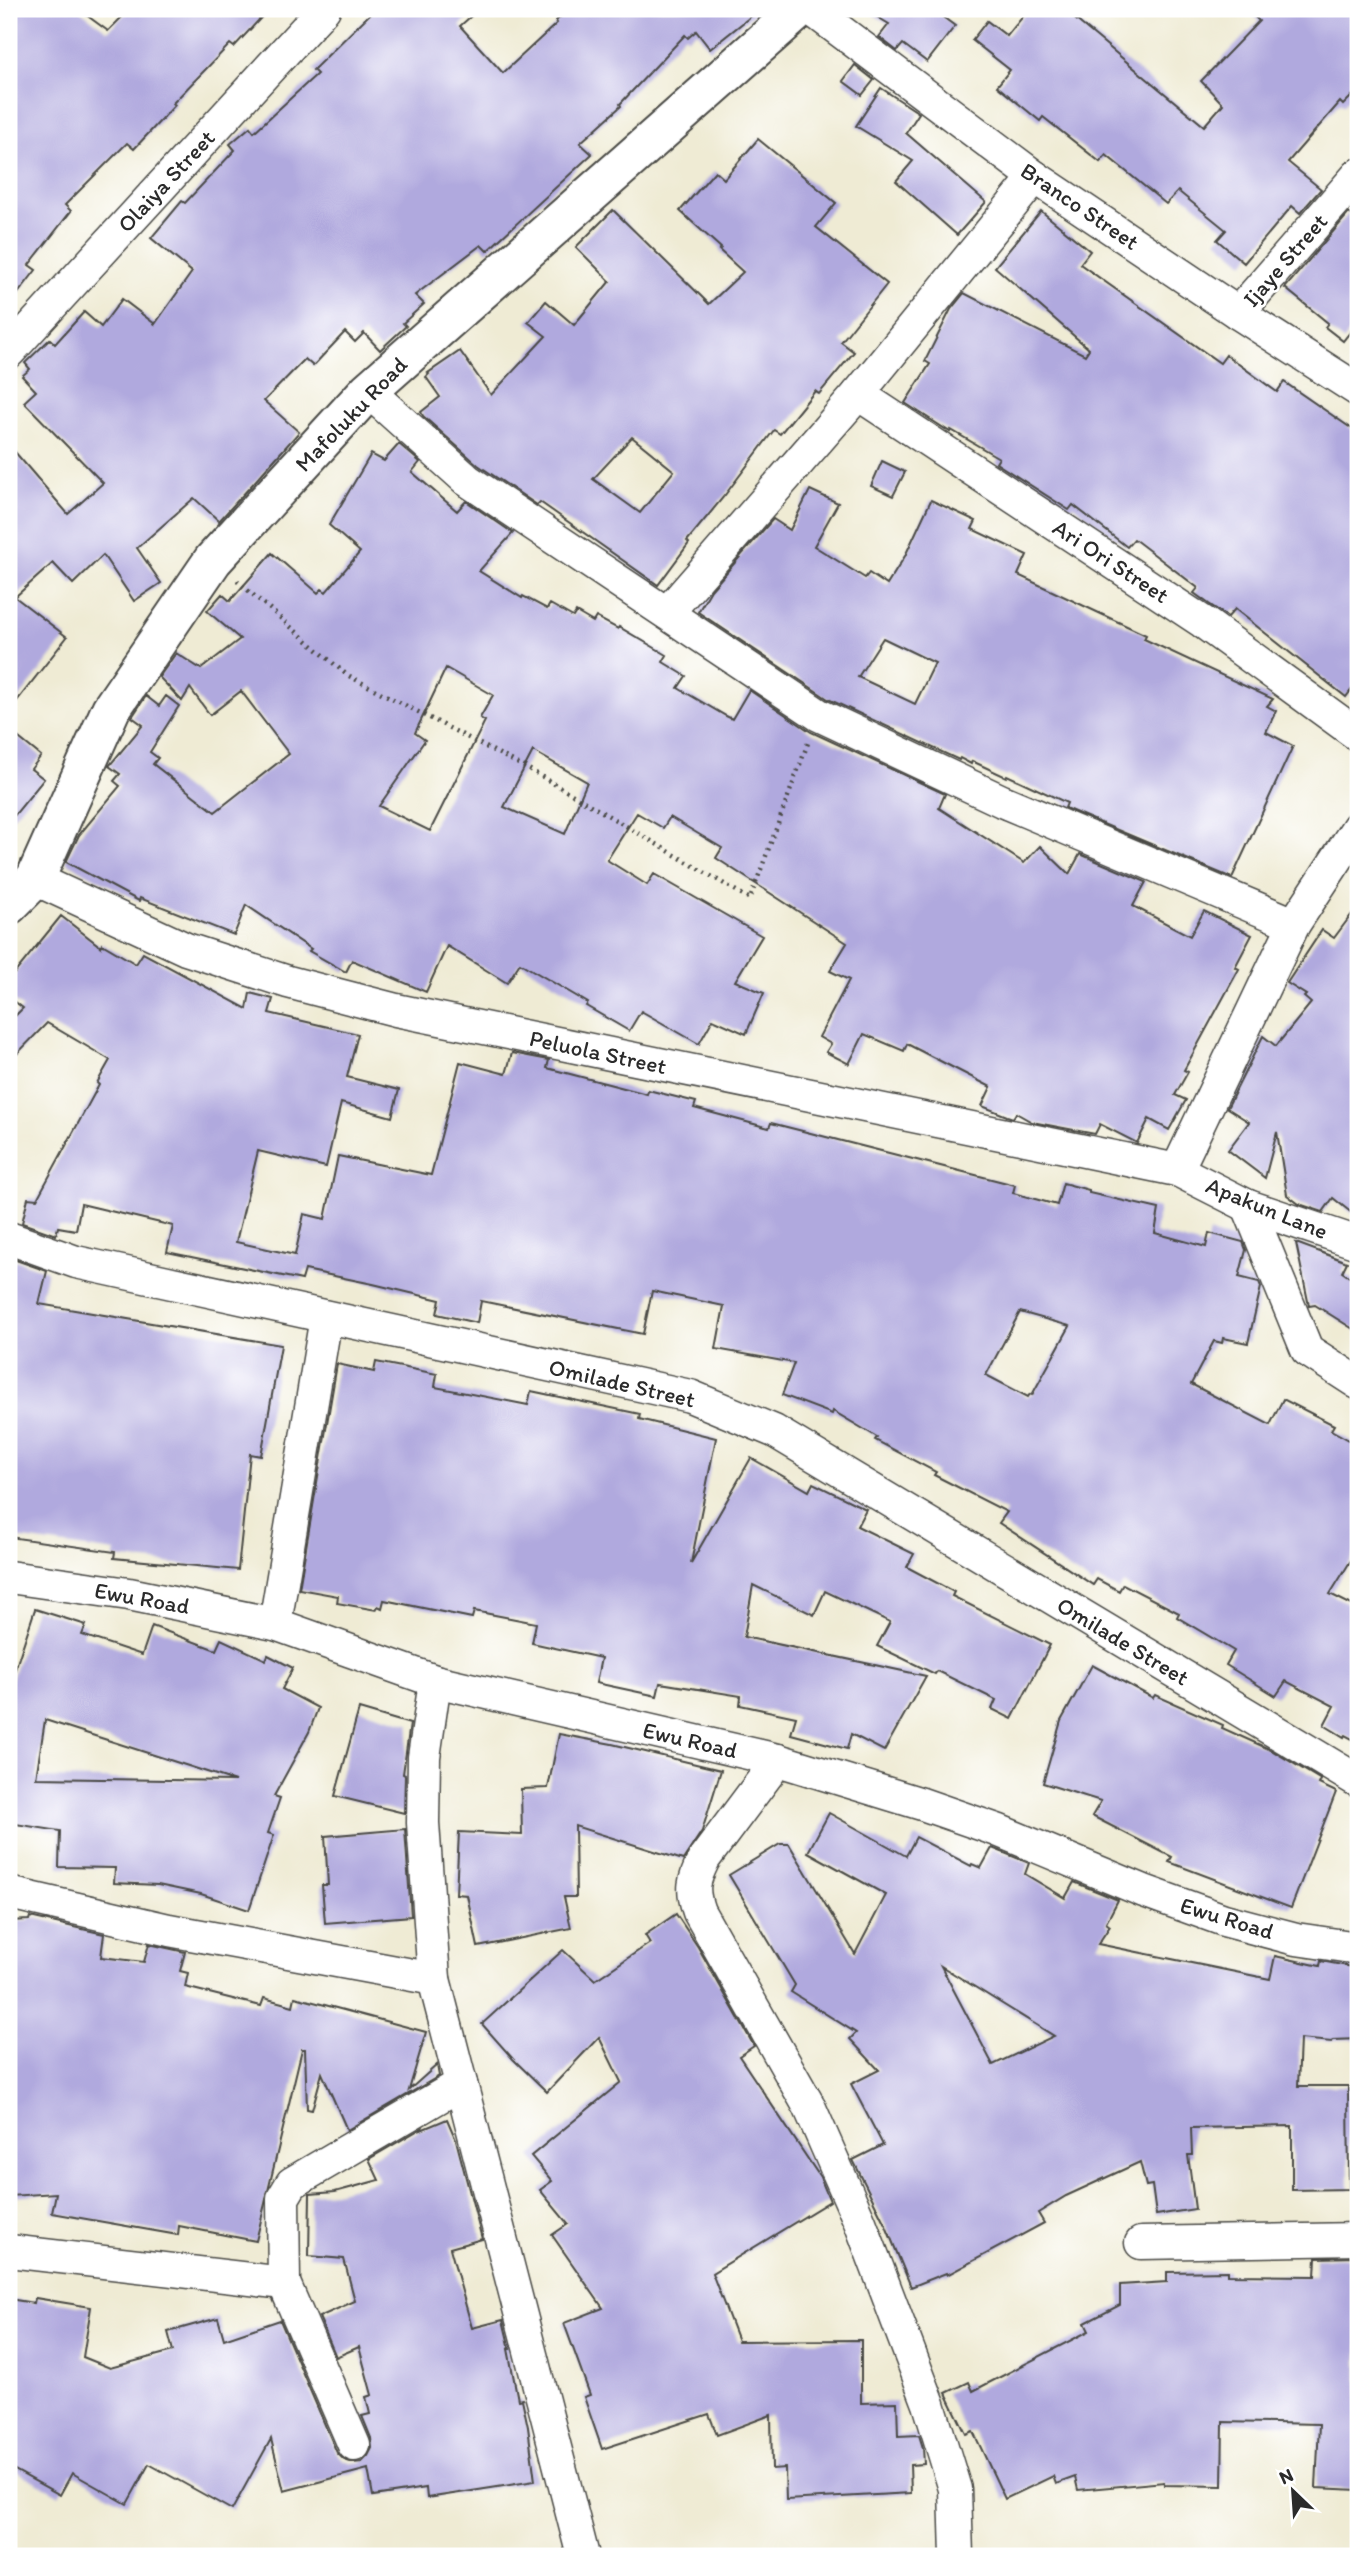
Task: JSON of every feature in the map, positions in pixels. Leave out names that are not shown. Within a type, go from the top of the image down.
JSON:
[{"type":"street","name":"Olaiya Street","points":[[9,352],[324,9]]},
{"type":"street","name":"Mafoluku Road","points":[[22,892],[111,709],[213,560],[368,391],[800,9]]},
{"type":"street","name":"Branco Street","points":[[811,9],[1035,177],[1358,390]]},
{"type":"street","name":"Ijaye Street","points":[[1238,313],[1358,175]]},
{"type":"street","points":[[667,613],[858,394],[1035,177]]},
{"type":"street","points":[[368,391],[467,480],[819,715],[1002,802],[1294,925]]},
{"type":"street","name":"Ari Ori Street","points":[[858,394],[1203,622],[1358,735]]},
{"type":"street","points":[[1177,1170],[1294,925],[1358,827]]},
{"type":"street","name":"Peluola Street","points":[[22,892],[289,982],[396,1010],[1177,1170]]},
{"type":"street","name":"Apakun Lane","points":[[1177,1170],[1248,1206],[1358,1243]]},
{"type":"street","points":[[1248,1206],[1307,1350],[1358,1383]]},
{"type":"street","name":"Omilade Street","points":[[9,1238],[76,1262],[690,1396],[774,1431],[1358,1782]]},
{"type":"street","points":[[275,1624],[326,1317]]},
{"type":"street","name":"Ewu Road","points":[[9,1577],[128,1594],[275,1624],[435,1681],[778,1760],[997,1830],[1144,1891],[1224,1920],[1296,1939],[1358,1948]]},
{"type":"street","points":[[435,1681],[424,1756],[423,1823],[434,1979],[583,2556]]},
{"type":"street","points":[[778,1760],[704,1859],[695,1876],[693,1893],[699,1912],[809,2106],[860,2222],[929,2404],[955,2489],[957,2556]]},
{"type":"street","points":[[9,1892],[169,1930],[434,1979]]},
{"type":"street","points":[[354,2445],[284,2283],[283,2198],[292,2183],[461,2084]]},
{"type":"street","points":[[1141,2243],[1358,2239]]},
{"type":"street","points":[[9,2251],[284,2283]]},
{"type":"path","points":[[213,560],[346,675],[534,772],[750,899],[819,715]]},
{"type":"building","points":[[9,9],[78,9],[108,31],[130,9],[269,9],[234,47],[230,44],[173,103],[175,105],[134,149],[127,143],[65,205],[71,211],[29,265],[36,270],[9,305]]},
{"type":"building","points":[[375,9],[479,9],[460,26],[503,73],[557,23],[568,9],[760,9],[710,49],[696,31],[688,38],[685,35],[621,106],[580,143],[592,154],[487,251],[481,245],[415,295],[424,304],[403,323],[406,326],[380,350],[364,333],[355,342],[345,332],[313,366],[305,359],[264,401],[299,432],[219,521],[194,498],[137,548],[161,583],[134,601],[103,555],[73,584],[53,563],[15,597],[67,637],[9,711],[9,445],[68,514],[103,483],[24,402],[36,391],[22,376],[30,369],[25,363],[50,339],[55,344],[84,312],[101,327],[122,299],[155,324],[192,272],[151,238],[182,201],[185,203],[235,150],[230,144],[250,127],[254,132],[317,74],[313,70]]},
{"type":"building","points":[[864,9],[932,9],[955,26],[927,62],[903,44],[897,51],[879,37],[889,24]]},
{"type":"building","points":[[1029,9],[1063,9],[1204,126],[1223,104],[1201,81],[1259,21],[1247,9],[1358,9],[1358,90],[1343,105],[1340,102],[1288,162],[1321,189],[1300,213],[1292,206],[1244,263],[1217,240],[1226,230],[1178,191],[1166,204],[1106,155],[1100,162],[1043,117],[1040,121],[997,86],[1010,70],[972,40],[987,21],[1007,36]]},
{"type":"building","points":[[855,65],[874,80],[862,95],[843,81]]},
{"type":"building","points":[[881,88],[919,113],[906,133],[986,202],[957,235],[896,181],[913,161],[856,126]]},
{"type":"building","points":[[758,139],[836,203],[816,227],[887,284],[841,342],[854,352],[819,394],[815,391],[780,434],[774,430],[687,541],[689,543],[658,585],[540,502],[537,505],[478,465],[423,416],[421,412],[440,397],[426,377],[460,351],[491,395],[546,336],[528,322],[546,301],[574,325],[610,281],[576,247],[613,210],[709,304],[743,272],[680,211],[715,171],[724,179]],"holes":[[[632,437],[674,471],[640,513],[593,479]]]},
{"type":"building","points":[[1041,211],[1090,251],[1080,264],[1220,363],[1226,355],[1277,392],[1284,382],[1358,433],[1358,681],[1346,697],[1235,609],[1228,617],[1194,593],[1198,588],[1134,539],[1127,547],[1073,505],[1069,510],[996,463],[999,458],[951,430],[950,432],[905,403],[930,364],[925,361],[951,309],[964,293],[1085,355],[1089,349],[995,267]]},
{"type":"building","points":[[1349,213],[1358,220],[1358,322],[1343,341],[1325,327],[1328,323],[1285,288]]},
{"type":"building","points":[[399,444],[420,462],[412,472],[457,511],[466,501],[513,533],[479,571],[522,598],[523,596],[547,609],[550,604],[573,617],[576,612],[593,622],[596,617],[667,655],[663,662],[686,676],[678,688],[726,716],[732,719],[749,690],[811,732],[945,794],[939,808],[1024,863],[1040,846],[1069,874],[1080,854],[1146,882],[1133,906],[1190,936],[1204,911],[1252,935],[1235,967],[1239,969],[1184,1070],[1188,1072],[1175,1095],[1186,1100],[1169,1130],[1149,1119],[1137,1143],[1100,1124],[1095,1134],[1032,1122],[1016,1113],[1013,1118],[982,1106],[991,1087],[907,1044],[904,1051],[864,1034],[849,1064],[826,1052],[831,1044],[819,1037],[849,980],[830,971],[847,943],[716,858],[722,848],[670,817],[663,828],[637,813],[607,860],[647,885],[654,874],[762,936],[735,981],[764,993],[746,1034],[713,1019],[699,1044],[641,1011],[629,1031],[520,963],[507,983],[447,946],[426,992],[352,960],[346,972],[309,951],[311,949],[246,905],[234,935],[140,898],[139,901],[66,862],[79,835],[120,786],[114,781],[120,774],[109,766],[143,725],[132,717],[146,696],[159,706],[166,696],[179,706],[150,752],[158,758],[153,764],[215,812],[289,754],[241,691],[210,715],[190,688],[182,701],[159,677],[176,653],[201,669],[240,639],[207,611],[222,594],[230,601],[272,553],[318,593],[322,589],[326,592],[360,552],[329,525],[371,454],[384,461]],"holes":[[[446,668],[493,695],[480,718],[485,721],[430,831],[379,806],[425,740],[415,733]],[[533,751],[587,782],[565,834],[504,807]]]},
{"type":"building","points":[[882,461],[905,472],[893,496],[871,486]]},
{"type":"building","points":[[810,490],[838,503],[814,546],[865,578],[869,573],[887,585],[905,556],[931,500],[976,521],[972,529],[1027,555],[1018,575],[1146,635],[1144,639],[1273,699],[1267,706],[1276,711],[1266,732],[1293,746],[1232,878],[1065,808],[1067,803],[1007,775],[1006,777],[972,761],[971,764],[960,758],[959,760],[828,699],[698,612],[711,590],[773,519],[790,530]],"holes":[[[883,638],[935,663],[915,704],[858,677]]]},
{"type":"building","points":[[9,730],[41,756],[31,769],[44,779],[9,822]]},
{"type":"building","points":[[1358,906],[1358,1218],[1333,1198],[1323,1212],[1299,1204],[1287,1195],[1277,1132],[1265,1178],[1228,1150],[1249,1122],[1227,1108],[1263,1036],[1276,1046],[1311,1003],[1304,997],[1306,995],[1287,983],[1322,930],[1334,938]]},
{"type":"building","points":[[61,916],[101,947],[102,944],[136,964],[143,953],[247,1009],[250,993],[273,999],[269,1013],[358,1034],[347,1077],[399,1090],[392,1117],[341,1103],[326,1167],[258,1151],[236,1242],[295,1255],[304,1214],[325,1219],[338,1156],[431,1175],[460,1062],[506,1074],[512,1053],[549,1060],[547,1068],[647,1094],[648,1090],[696,1102],[694,1108],[769,1128],[771,1123],[1015,1185],[1013,1193],[1057,1205],[1063,1183],[1089,1190],[1089,1193],[1159,1209],[1155,1233],[1206,1247],[1209,1233],[1243,1242],[1246,1250],[1239,1277],[1259,1282],[1261,1287],[1248,1343],[1223,1338],[1222,1343],[1214,1341],[1191,1384],[1270,1425],[1283,1399],[1334,1425],[1331,1430],[1358,1445],[1358,1549],[1330,1594],[1358,1608],[1358,1742],[1324,1725],[1334,1706],[1286,1681],[1276,1696],[1226,1665],[1234,1651],[1177,1617],[1179,1613],[1123,1584],[1119,1591],[1097,1579],[1093,1585],[999,1523],[1007,1512],[934,1475],[936,1472],[875,1440],[877,1437],[833,1411],[832,1414],[782,1395],[794,1363],[716,1349],[724,1306],[652,1291],[643,1334],[481,1301],[477,1323],[437,1314],[440,1300],[373,1284],[305,1270],[302,1280],[167,1252],[173,1226],[81,1204],[76,1230],[58,1227],[56,1235],[22,1223],[28,1198],[37,1199],[110,1060],[47,1023],[9,1062],[9,1022],[23,1008],[9,997],[9,980]],"holes":[[[1020,1312],[1070,1326],[1032,1395],[1028,1397],[986,1375]]]},
{"type":"building","points":[[1296,1243],[1347,1262],[1342,1272],[1358,1283],[1358,1332],[1315,1305],[1309,1306]]},
{"type":"building","points":[[13,1259],[47,1271],[39,1304],[281,1345],[261,1456],[250,1454],[238,1570],[114,1558],[115,1552],[9,1537],[9,1277]]},
{"type":"building","points":[[376,1362],[437,1374],[435,1387],[528,1405],[531,1391],[640,1414],[639,1419],[716,1438],[691,1563],[751,1458],[809,1491],[813,1483],[866,1509],[857,1526],[914,1554],[907,1567],[954,1592],[952,1596],[1050,1645],[1012,1719],[992,1709],[996,1700],[877,1646],[890,1622],[825,1591],[814,1615],[753,1585],[744,1637],[926,1676],[884,1751],[851,1734],[847,1749],[791,1734],[796,1717],[740,1705],[741,1696],[660,1683],[657,1696],[596,1683],[601,1658],[532,1643],[536,1623],[474,1611],[472,1618],[384,1600],[382,1608],[378,1606],[376,1610],[337,1603],[338,1596],[299,1589],[337,1364],[374,1372]]},
{"type":"building","points":[[35,1609],[86,1625],[82,1635],[142,1655],[152,1626],[216,1650],[221,1639],[266,1660],[268,1655],[293,1668],[282,1689],[318,1708],[309,1732],[274,1796],[280,1798],[268,1833],[274,1835],[249,1910],[201,1894],[158,1885],[114,1883],[115,1868],[59,1867],[60,1831],[9,1823],[9,1688]],"holes":[[[45,1720],[235,1781],[36,1778]]]},
{"type":"building","points":[[1092,1665],[1153,1698],[1155,1695],[1223,1725],[1222,1728],[1271,1750],[1321,1780],[1319,1784],[1336,1792],[1291,1908],[1169,1862],[1172,1857],[1092,1816],[1101,1801],[1043,1783],[1061,1721]]},
{"type":"building","points":[[359,1709],[410,1724],[403,1774],[404,1813],[335,1796]]},
{"type":"building","points":[[559,1734],[721,1770],[702,1831],[683,1860],[575,1826],[576,1897],[564,1897],[571,1928],[478,1947],[467,1895],[456,1894],[459,1832],[522,1835],[521,1789],[548,1788]]},
{"type":"building","points":[[829,1813],[906,1856],[916,1837],[971,1866],[972,1864],[981,1868],[992,1848],[1029,1863],[1025,1874],[1065,1898],[1074,1882],[1118,1900],[1106,1923],[1110,1926],[1098,1944],[1270,1979],[1275,1956],[1320,1966],[1321,1961],[1358,1968],[1358,2039],[1332,2042],[1300,2039],[1298,2086],[1348,2086],[1349,2189],[1292,2190],[1292,2126],[1191,2128],[1192,2155],[1188,2155],[1195,2209],[1156,2215],[1152,2185],[1146,2186],[1140,2162],[1066,2196],[1038,2213],[1044,2223],[947,2275],[946,2273],[911,2287],[886,2226],[853,2160],[883,2145],[851,2084],[879,2070],[850,2039],[856,2033],[791,1992],[795,1985],[729,1875],[780,1844],[789,1844],[855,1954],[886,1895],[808,1852]],"holes":[[[941,1966],[1054,2036],[993,2065]]]},
{"type":"building","points":[[405,1829],[411,1916],[325,1923],[322,1885],[328,1885],[325,1836]]},
{"type":"building","points":[[676,1914],[698,1947],[754,2046],[739,2056],[820,2177],[830,2201],[712,2273],[738,2341],[861,2340],[861,2403],[897,2402],[898,2436],[919,2435],[924,2464],[910,2465],[911,2493],[786,2500],[785,2468],[772,2469],[771,2415],[717,2435],[709,2414],[602,2449],[584,2397],[590,2395],[564,2323],[603,2308],[552,2235],[568,2224],[540,2190],[552,2181],[531,2156],[621,2082],[599,2037],[547,2092],[482,2024],[563,1950],[595,1980],[650,1943],[645,1935]]},
{"type":"building","points":[[30,1917],[104,1934],[101,1957],[144,1962],[149,1944],[185,1952],[180,1971],[188,1973],[185,1987],[261,2006],[264,1998],[293,2006],[295,1997],[426,2032],[409,2090],[437,2065],[439,2076],[347,2130],[322,2073],[312,2110],[307,2109],[305,2049],[302,2049],[256,2241],[179,2226],[178,2235],[52,2213],[56,2193],[9,2196],[9,1921],[29,1920]]},
{"type":"building","points":[[447,2119],[456,2140],[482,2239],[450,2248],[472,2328],[503,2320],[518,2400],[522,2399],[528,2427],[535,2481],[427,2498],[426,2488],[373,2496],[368,2469],[284,2491],[271,2439],[232,2510],[149,2464],[127,2504],[72,2473],[60,2495],[9,2467],[9,2299],[34,2303],[35,2298],[91,2307],[83,2357],[110,2368],[173,2351],[168,2332],[218,2318],[224,2339],[280,2320],[337,2453],[344,2460],[362,2462],[372,2448],[362,2416],[370,2414],[366,2397],[372,2395],[359,2347],[336,2357],[319,2317],[355,2301],[344,2259],[309,2256],[310,2194],[335,2192],[379,2180],[369,2159],[422,2128],[421,2130]]},
{"type":"building","points":[[1358,2257],[1358,2490],[1316,2488],[1319,2424],[1223,2422],[1222,2486],[1164,2485],[1164,2482],[1078,2490],[1075,2477],[1056,2484],[1053,2476],[1005,2499],[973,2431],[966,2434],[946,2393],[969,2382],[973,2391],[1089,2331],[1085,2323],[1120,2305],[1120,2285],[1167,2282],[1167,2272],[1228,2271],[1228,2275],[1315,2276],[1316,2258]]}]
